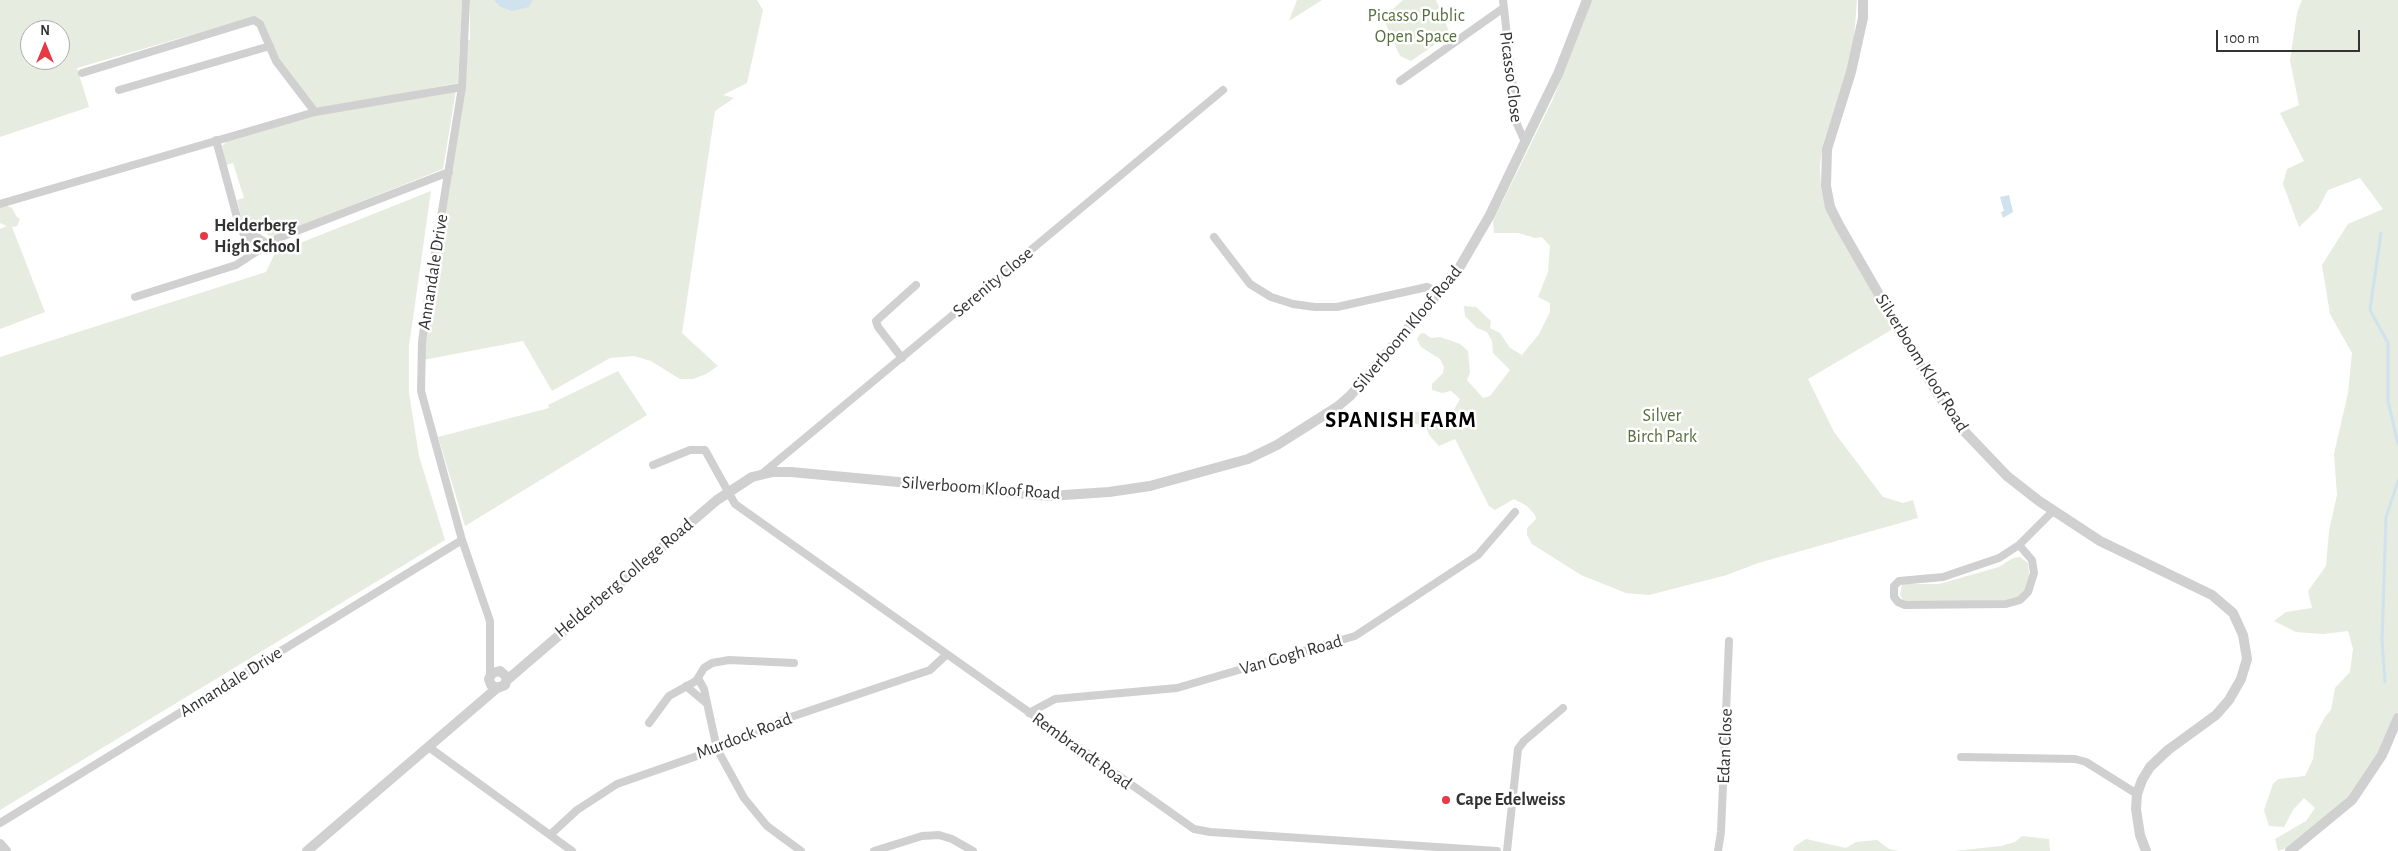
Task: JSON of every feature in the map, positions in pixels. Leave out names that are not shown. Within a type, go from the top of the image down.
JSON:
[{"type":"street","name":"Annandale Drive","points":[[466,0],[462,87],[423,334],[421,391],[462,540],[490,621],[491,653],[497,678]]},
{"type":"street","name":"Picasso Close","points":[[1503,0],[1502,9],[1517,124],[1526,142]]},
{"type":"street","name":"Silverboom Kloof Road","points":[[728,491],[740,483],[763,473],[791,472],[1040,496],[1116,491],[1166,481],[1264,453],[1337,407],[1359,385],[1458,270],[1476,242],[1526,142],[1558,74],[1587,0]]},
{"type":"street","name":"Silverboom Kloof Road","points":[[1863,0],[1862,25],[1851,72],[1827,149],[1826,186],[1830,207],[1874,288],[1951,414],[1992,462],[2023,489],[2053,511],[2100,541],[2212,595],[2232,613],[2243,635],[2246,659],[2241,679],[2229,700],[2216,715],[2168,750],[2150,767],[2142,780],[2137,794],[2138,826],[2146,851]]},
{"type":"street","name":"Picasso Close","points":[[1400,81],[1502,9]]},
{"type":"street","points":[[82,73],[252,20],[260,24],[276,61],[315,112]]},
{"type":"street","points":[[119,90],[270,46]]},
{"type":"street","points":[[0,204],[315,112],[462,87]]},
{"type":"street","name":"Serenity Close","points":[[763,473],[1223,90]]},
{"type":"street","points":[[216,140],[238,224],[246,234],[247,243],[254,254]]},
{"type":"street","points":[[135,297],[236,265],[268,244],[449,172]]},
{"type":"street","points":[[246,234],[257,237],[268,244]]},
{"type":"street","points":[[1214,237],[1250,284],[1271,297],[1293,304],[1337,307],[1428,287],[1440,293]]},
{"type":"street","points":[[902,358],[878,327],[876,321],[916,285]]},
{"type":"street","name":"Rembrandt Road","points":[[653,465],[690,450],[703,448],[735,504],[1182,823],[1200,831],[1497,851]]},
{"type":"street","name":"Helderberg College Road","points":[[307,851],[430,748],[472,710],[497,678],[521,666],[728,491]]},
{"type":"street","points":[[2019,545],[2032,560],[2034,573],[2031,587],[2020,600],[2006,604],[1905,604],[1898,602],[1894,597],[1894,586],[1900,581],[1943,577],[1994,560],[2019,545],[2053,511]]},
{"type":"street","name":"Van Gogh Road","points":[[1029,713],[1055,699],[1177,688],[1355,636],[1478,555],[1515,512]]},
{"type":"street","name":"Annandale Drive","points":[[0,823],[462,540]]},
{"type":"street","name":"Edan Close","points":[[1718,851],[1721,832],[1729,641]]},
{"type":"street","name":"Murdock Road","points":[[550,835],[577,810],[617,784],[717,749],[785,719],[930,670],[947,654]]},
{"type":"street","points":[[649,723],[669,696],[698,678],[704,668],[720,661],[794,663]]},
{"type":"street","points":[[698,678],[704,689],[705,702],[717,749],[744,798],[755,813],[778,836],[801,851]]},
{"type":"street","points":[[686,686],[705,702]]},
{"type":"street","points":[[1507,851],[1518,749],[1524,741],[1563,708]]},
{"type":"street","points":[[2290,851],[2352,800],[2382,755],[2398,718]]},
{"type":"street","points":[[430,748],[572,851]]},
{"type":"street","points":[[1961,757],[2075,758],[2086,762],[2137,794]]},
{"type":"street","points":[[874,851],[922,836],[939,835],[952,839],[973,851]]},
{"type":"street","points":[[0,844],[6,851]]},
{"type":"green space","points":[[0,0],[462,0],[458,83],[320,109],[310,104],[278,60],[253,17],[77,68],[89,107],[0,137]]},
{"type":"green space","points":[[470,0],[494,0],[499,6],[529,7],[533,0],[757,0],[763,10],[747,83],[723,95],[734,98],[715,111],[682,333],[718,366],[706,374],[693,379],[680,379],[651,361],[634,356],[610,358],[552,391],[523,341],[423,360],[466,40],[470,40]]},
{"type":"green space","points":[[1297,0],[1322,0],[1289,21]]},
{"type":"green space","name":"Picasso Public Open Space","points":[[1403,0],[1436,0],[1450,34],[1411,61],[1400,56],[1383,18]]},
{"type":"green space","name":"Silver Birch Park","points":[[1592,0],[1857,0],[1853,51],[1823,144],[1820,165],[1821,188],[1828,213],[1893,329],[1808,379],[1834,432],[1883,497],[1903,503],[1913,500],[1918,518],[1758,563],[1727,575],[1649,595],[1626,593],[1581,575],[1532,544],[1527,535],[1527,528],[1536,519],[1527,506],[1514,499],[1495,510],[1489,506],[1455,439],[1439,446],[1429,435],[1426,426],[1415,424],[1410,417],[1412,411],[1422,413],[1433,411],[1438,420],[1442,421],[1451,415],[1460,399],[1451,391],[1442,393],[1432,390],[1432,384],[1443,373],[1444,367],[1440,359],[1421,347],[1417,339],[1420,334],[1424,333],[1431,338],[1440,337],[1460,344],[1468,351],[1470,373],[1467,380],[1483,398],[1490,396],[1510,370],[1493,353],[1492,341],[1487,332],[1477,328],[1465,316],[1464,306],[1476,307],[1491,321],[1490,328],[1500,333],[1510,348],[1522,355],[1539,334],[1550,312],[1550,303],[1538,297],[1548,272],[1550,246],[1542,237],[1535,238],[1518,233],[1494,233],[1493,221],[1553,99]]},
{"type":"green space","points":[[2302,0],[2398,0],[2398,711],[2379,754],[2350,799],[2290,847],[2278,851],[2275,839],[2306,821],[2315,808],[2304,798],[2293,810],[2284,827],[2269,826],[2264,810],[2273,784],[2278,779],[2305,776],[2313,759],[2316,734],[2331,710],[2335,688],[2350,672],[2353,649],[2348,631],[2323,634],[2296,632],[2274,621],[2286,612],[2312,608],[2308,591],[2326,566],[2329,531],[2337,495],[2334,454],[2348,393],[2352,353],[2330,314],[2322,265],[2348,224],[2383,209],[2360,178],[2328,190],[2318,209],[2299,227],[2283,184],[2287,169],[2304,161],[2280,113],[2299,105],[2290,60],[2297,13]]},
{"type":"green space","points":[[456,90],[443,169],[271,236],[243,225],[237,200],[244,198],[233,163],[226,165],[222,146],[229,139],[316,115]]},
{"type":"green space","points":[[431,191],[409,346],[409,393],[419,456],[445,540],[0,810],[0,357],[266,272],[275,253]]},
{"type":"green space","points":[[0,203],[12,208],[20,219],[17,226],[12,227],[45,312],[0,329],[0,229],[7,226],[0,223]]},
{"type":"green space","points":[[618,371],[647,415],[465,526],[438,437],[549,408],[548,405]]},
{"type":"green space","points":[[2020,557],[2028,563],[2030,585],[2015,600],[1909,602],[1904,601],[1900,595],[1902,584],[1939,584],[1999,567],[2013,558]]},
{"type":"green space","points":[[2022,836],[2049,839],[2050,851],[1954,851],[2001,846],[2015,842]]},
{"type":"green space","points":[[1806,839],[1846,848],[1856,842],[1877,840],[1889,849],[1899,851],[1793,851],[1795,846]]},
{"type":"water","points":[[494,0],[533,0],[529,7],[512,11],[499,6]]},
{"type":"water","points":[[2009,195],[2013,212],[2003,218],[2001,212],[2004,211],[2000,197]]},
{"type":"waterway","points":[[2381,233],[2370,310],[2388,343],[2388,401],[2398,444]]},
{"type":"waterway","points":[[2385,682],[2382,640],[2386,517],[2398,481]]},
{"type":"place","name":"Helderberg High School","points":[[204,236]]},
{"type":"place","name":"Cape Edelweiss","points":[[1446,800]]},
{"type":"district","name":"SPANISH FARM","points":[[1401,420]]}]
